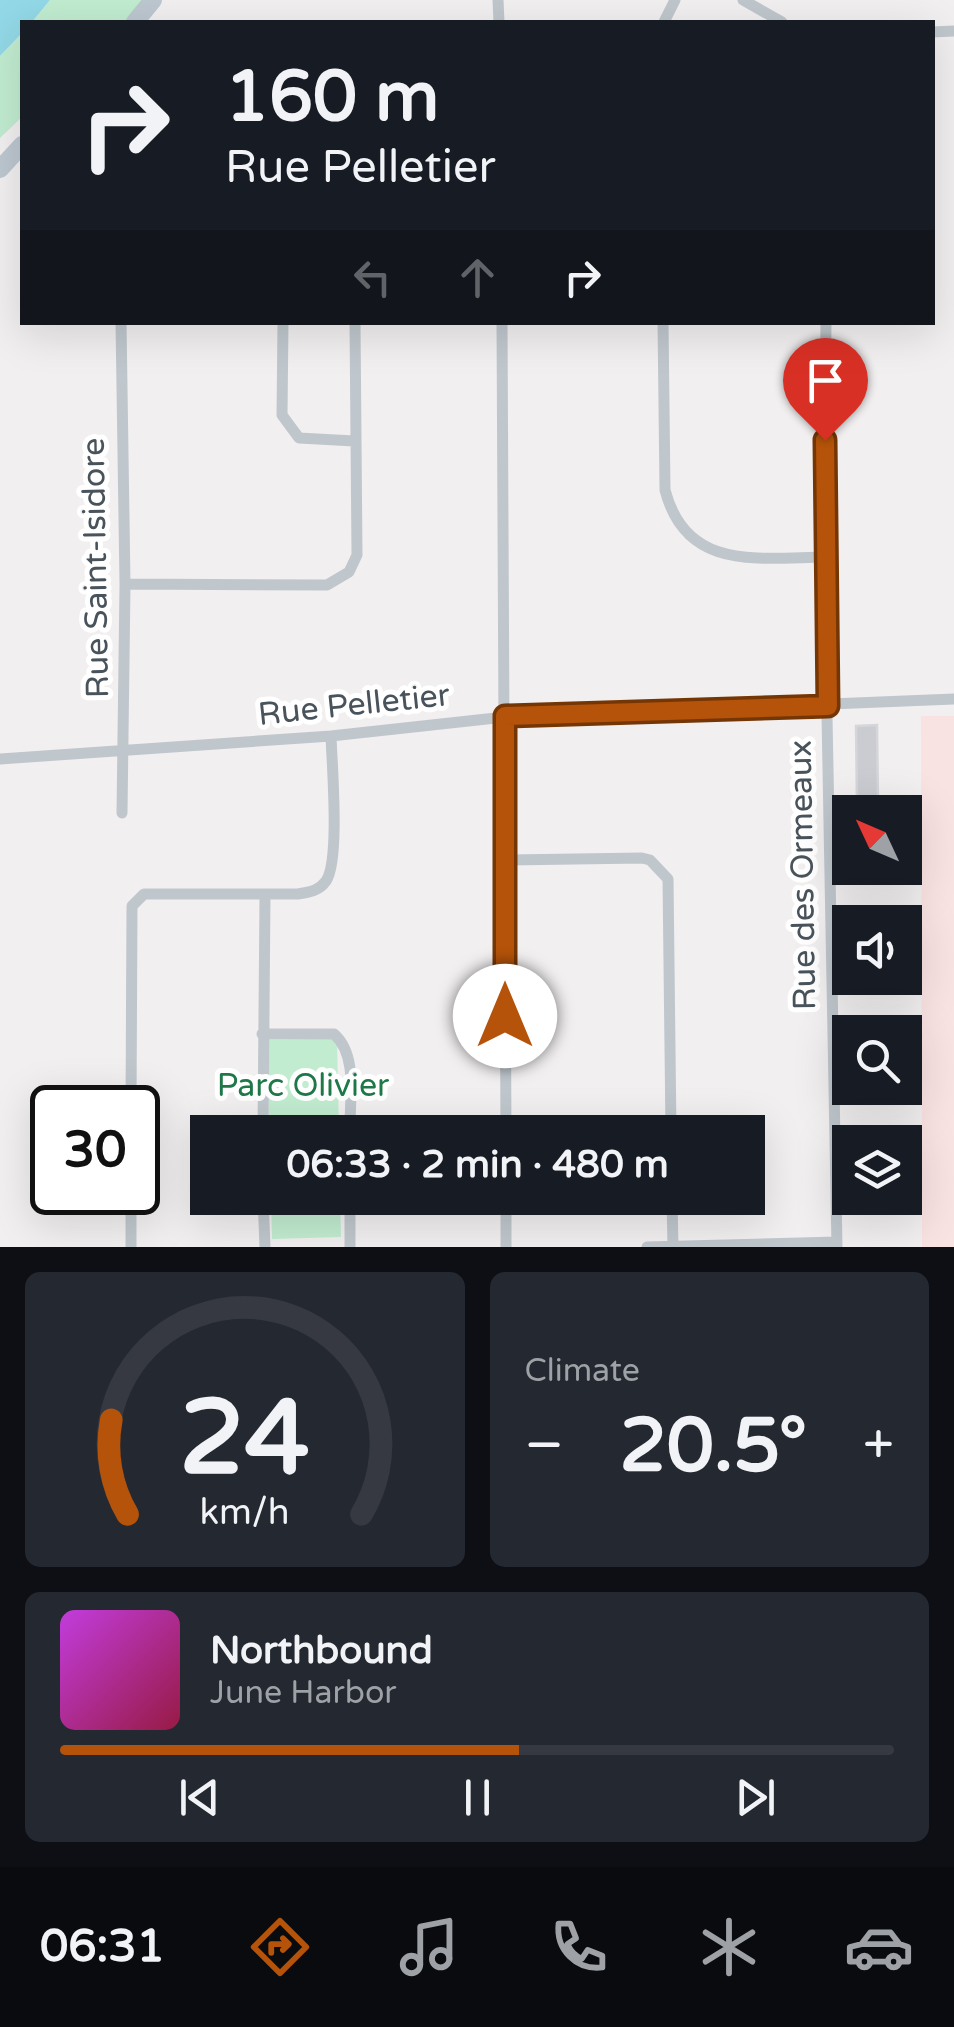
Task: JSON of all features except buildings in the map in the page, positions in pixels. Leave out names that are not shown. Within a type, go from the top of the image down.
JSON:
[{"type":"main road","points":[[136,20],[153,0]]},
{"type":"main road","points":[[0,169],[20,148]]},
{"type":"street","points":[[743,0],[778,20]]},
{"type":"street","name":"Rue Saint-Isidore","points":[[121,325],[126,584],[122,813]]},
{"type":"street","points":[[283,325],[282,415],[298,438],[354,440]]},
{"type":"street","points":[[126,584],[327,585],[349,572],[358,555],[355,325]]},
{"type":"street","points":[[502,325],[506,1115]]},
{"type":"street","points":[[663,325],[665,490],[672,514],[689,536],[718,554],[742,559],[824,557]]},
{"type":"street","name":"Rue des Ormeaux","points":[[826,325],[824,557],[837,1244]]},
{"type":"street","name":"Rue Pelletier","points":[[0,760],[331,736],[505,716],[954,699]]},
{"type":"street","points":[[132,1085],[132,906],[144,894],[312,892],[328,879],[333,854],[331,736]]},
{"type":"street","points":[[505,860],[642,858],[650,860],[668,879],[672,1115]]},
{"type":"street","points":[[263,1115],[265,895]]},
{"type":"street","points":[[262,1034],[334,1034],[342,1041],[350,1058],[350,1115]]},
{"type":"street","points":[[131,1215],[131,1247]]},
{"type":"street","points":[[264,1215],[265,1247]]},
{"type":"street","points":[[350,1215],[350,1247]]},
{"type":"street","points":[[506,1215],[506,1247]]},
{"type":"street","points":[[672,1215],[673,1247]]},
{"type":"street","points":[[647,1247],[837,1244]]},
{"type":"shaded area","points":[[921,716],[954,716],[954,1247],[922,1247]]},
{"type":"green space","points":[[50,0],[150,0],[126,20],[34,20]]},
{"type":"green space","points":[[20,35],[20,119],[0,138],[0,56]]},
{"type":"green space","name":"Parc Olivier","points":[[337,1039],[339,1115],[269,1115],[268,1040]]},
{"type":"green space","points":[[271,1215],[340,1215],[341,1237],[272,1239]]},
{"type":"water","points":[[0,0],[50,0],[34,20],[20,20],[20,35],[0,56]]},
{"type":"route","points":[[505,1016],[505,716],[828,706],[825,440]]}]
